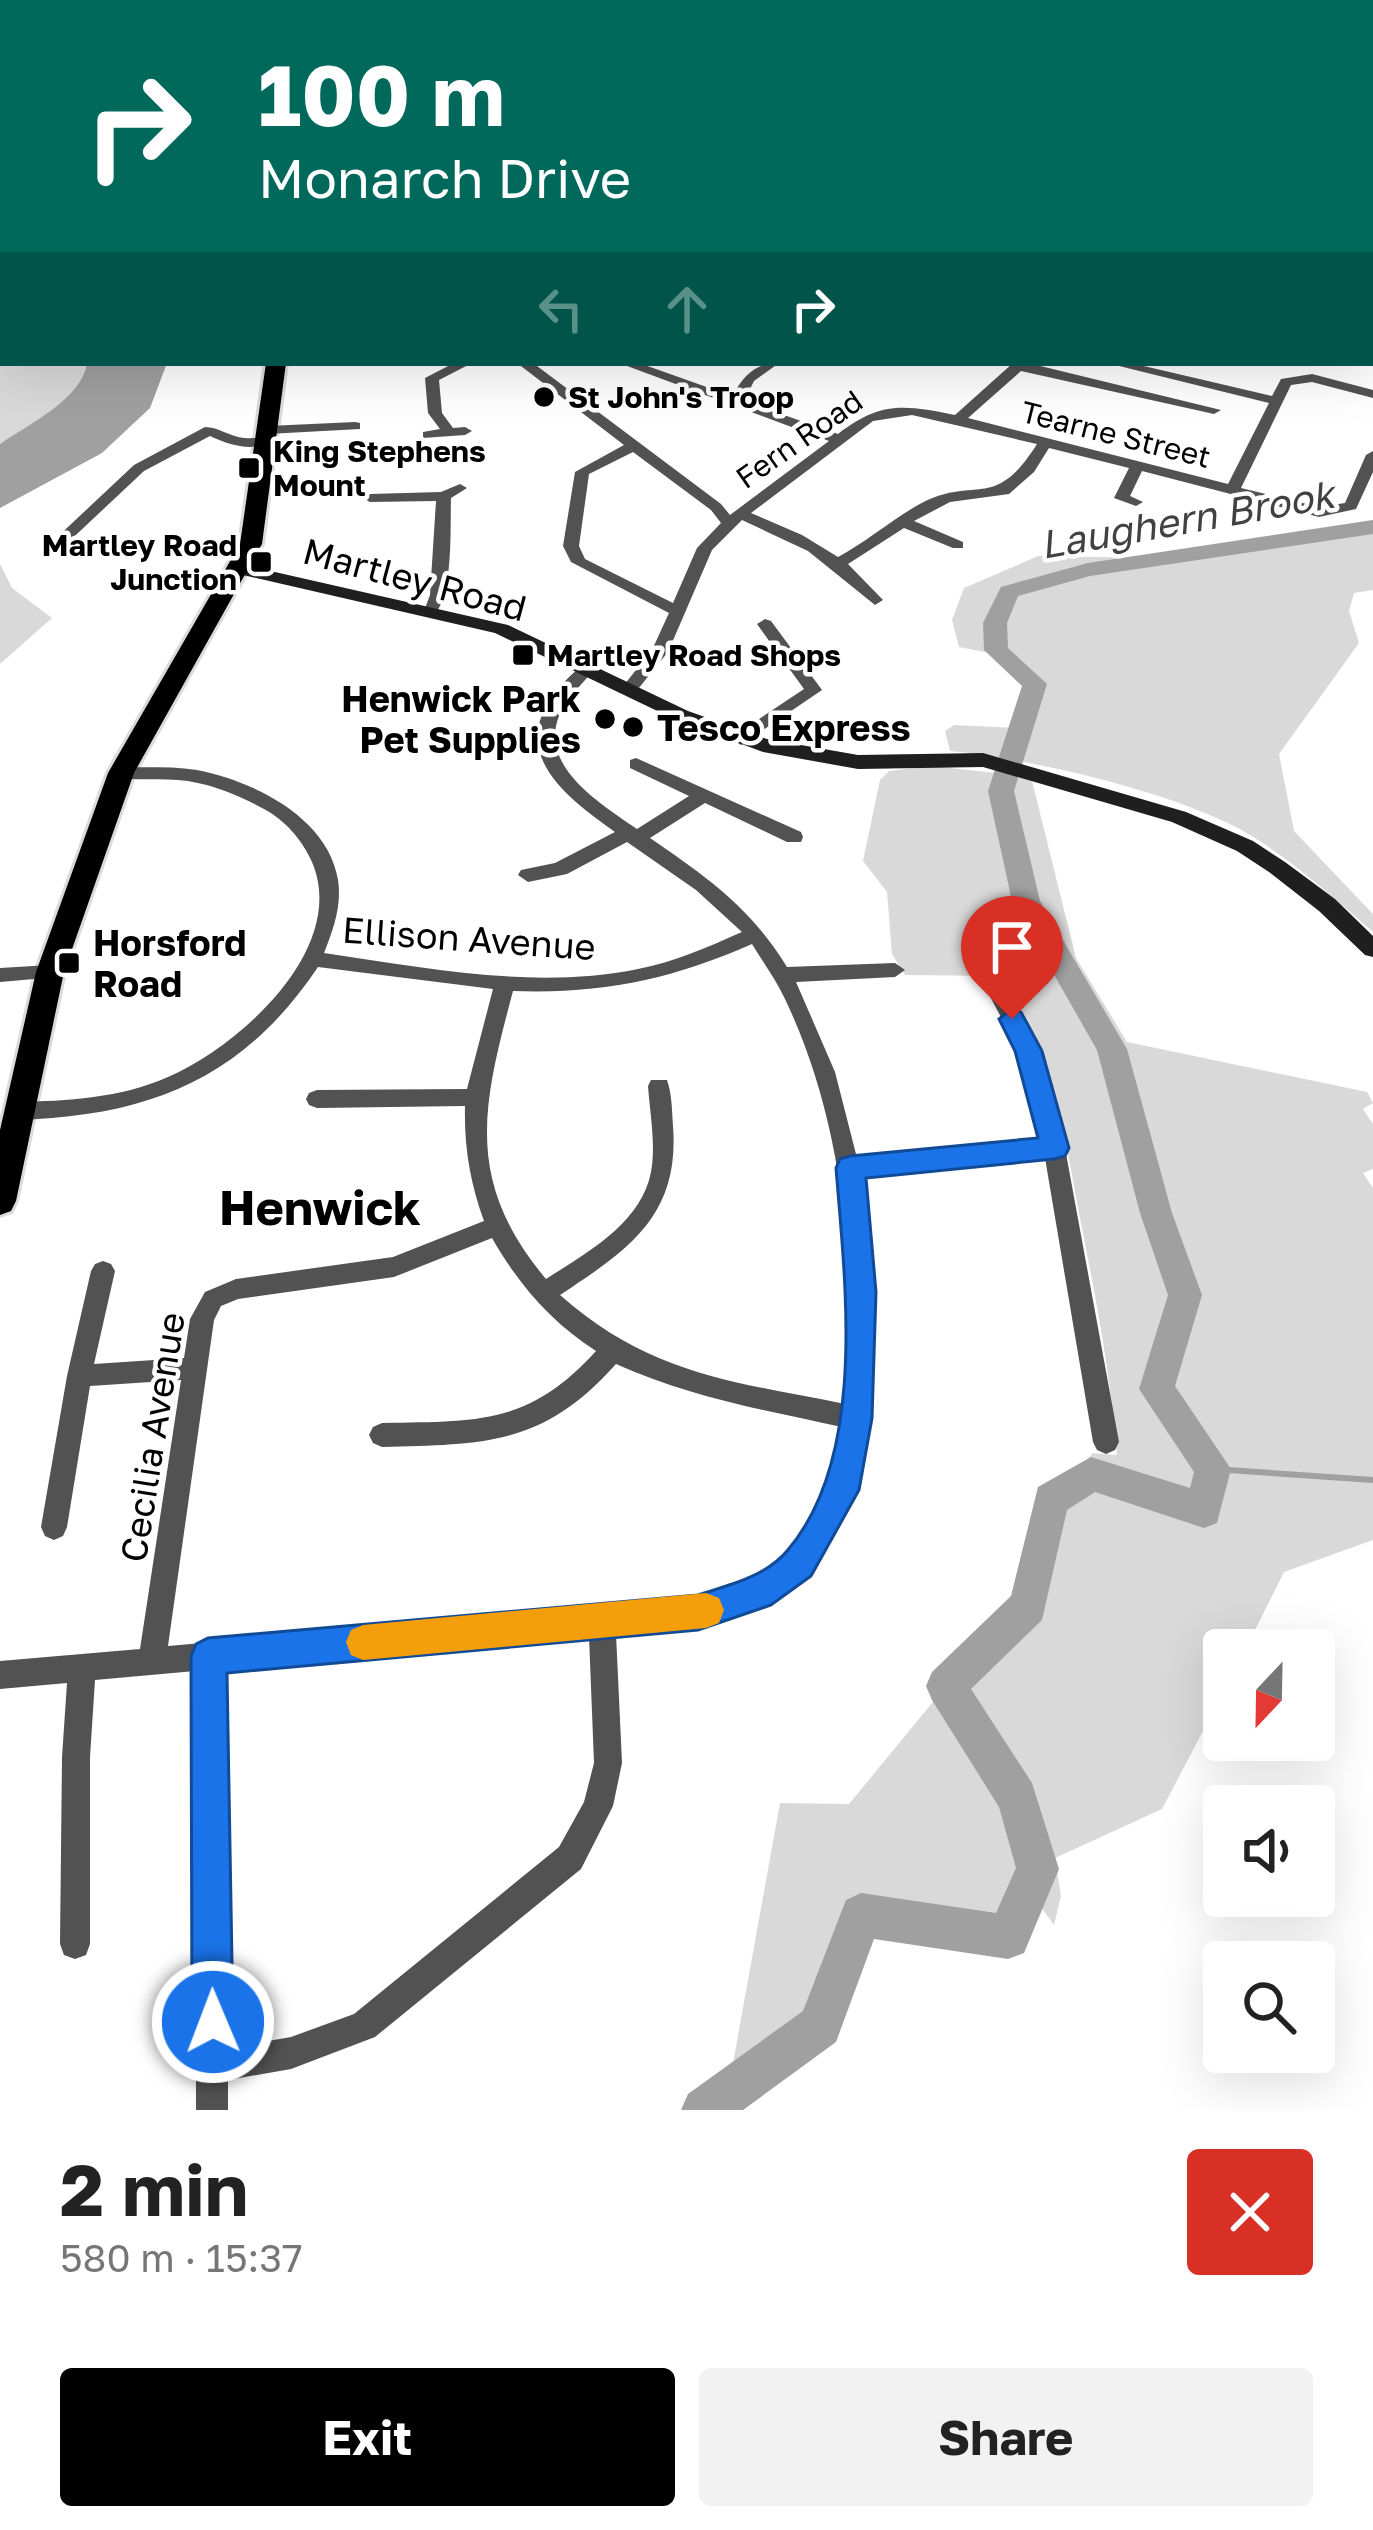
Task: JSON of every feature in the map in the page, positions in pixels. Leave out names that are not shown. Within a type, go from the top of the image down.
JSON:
[{"type":"main road","points":[[0,1201],[50,972],[121,772],[241,569],[251,544],[275,366]]},
{"type":"main road","name":"Martley Road","points":[[241,569],[502,629],[741,739],[802,755],[858,762],[983,760],[1179,817],[1245,846],[1327,905],[1373,949]]},
{"type":"street","points":[[428,435],[457,431],[435,413],[432,378],[458,366]]},
{"type":"street","points":[[528,366],[716,507],[735,518],[808,539],[840,562],[877,603]]},
{"type":"street","points":[[634,366],[838,439]]},
{"type":"street","points":[[736,402],[749,379],[768,366]]},
{"type":"street","points":[[958,420],[1018,366]]},
{"type":"street","points":[[1028,366],[1214,410]]},
{"type":"street","points":[[1127,366],[1277,401]]},
{"type":"street","points":[[1233,490],[1286,382],[1295,378],[1373,394]]},
{"type":"street","name":"Fern Road","points":[[628,690],[660,652],[705,548],[735,518],[838,439],[884,412],[912,411],[958,420]]},
{"type":"street","name":"Tearne Street","points":[[958,420],[1300,509],[1334,511],[1352,506],[1373,455]]},
{"type":"street","points":[[57,545],[158,454],[210,430],[237,443],[355,426]]},
{"type":"street","points":[[840,562],[943,500],[1006,490],[1026,477],[1044,445]]},
{"type":"street","points":[[633,446],[582,472],[571,546],[579,562],[680,612]]},
{"type":"street","points":[[1136,502],[1121,498],[1138,467]]},
{"type":"street","points":[[368,498],[452,492],[432,611]]},
{"type":"street","points":[[904,522],[960,546]]},
{"type":"street","points":[[741,739],[814,690],[766,633]]},
{"type":"street","points":[[0,1675],[698,1612],[759,1593],[799,1564],[842,1490],[856,1418],[861,1292],[850,1168],[812,1034],[785,975],[756,934],[730,909],[631,837],[554,767],[544,743],[554,700],[586,670]]},
{"type":"street","points":[[636,764],[794,837]]},
{"type":"street","points":[[16,1112],[74,1110],[129,1100],[190,1076],[243,1044],[288,1001],[314,959],[330,918],[332,899],[321,856],[298,825],[251,795],[209,779],[121,772]]},
{"type":"street","points":[[528,875],[560,869],[631,837],[704,795]]},
{"type":"street","name":"Ellison Avenue","points":[[314,959],[505,981],[618,980],[697,960],[756,934]]},
{"type":"street","points":[[785,975],[895,970]]},
{"type":"street","points":[[0,975],[50,972]]},
{"type":"street","points":[[505,981],[476,1096],[479,1183],[494,1227],[543,1292],[589,1335],[656,1371],[704,1386],[856,1418]]},
{"type":"street","points":[[995,987],[1029,1051],[1054,1148],[1106,1442]]},
{"type":"street","points":[[543,1292],[608,1248],[645,1212],[662,1173],[658,1086]]},
{"type":"street","points":[[316,1099],[476,1096]]},
{"type":"street","points":[[850,1168],[1054,1148]]},
{"type":"street","name":"Cecilia Avenue","points":[[152,1662],[193,1368],[206,1310],[220,1293],[394,1267],[494,1227]]},
{"type":"street","points":[[54,1527],[79,1376],[103,1271]]},
{"type":"street","points":[[382,1436],[464,1433],[514,1425],[552,1411],[587,1382],[613,1350]]},
{"type":"street","points":[[79,1376],[193,1368]]},
{"type":"street","points":[[214,2066],[291,2053],[364,2026],[571,1858],[598,1807],[608,1763],[602,1620]]},
{"type":"street","points":[[208,1656],[212,2110]]},
{"type":"street","points":[[75,1944],[76,1757],[82,1668]]},
{"type":"shaded area","points":[[0,366],[86,366],[64,399],[0,444]]},
{"type":"shaded area","points":[[86,366],[166,366],[150,408],[102,453],[0,508],[0,444],[64,399]]},
{"type":"shaded area","points":[[1373,527],[1373,590],[1354,593],[1349,611],[1359,643],[1279,754],[1294,831],[1373,914],[1373,932],[1282,857],[1221,820],[1104,780],[950,751],[945,731],[954,725],[1020,728],[1035,684],[1005,656],[959,647],[952,620],[964,588],[1038,556],[1164,558]]},
{"type":"shaded area","points":[[0,564],[12,588],[52,618],[0,664]]},
{"type":"shaded area","points":[[932,766],[1031,777],[1076,958],[1127,1042],[1367,1092],[1373,1103],[1363,1109],[1373,1124],[1373,1169],[1363,1173],[1373,1188],[1373,1480],[1239,1471],[1373,1482],[1373,1540],[1284,1572],[1256,1629],[1203,1629],[1203,1731],[1162,1809],[1055,1858],[1061,1896],[1054,1925],[1040,1906],[1008,1937],[862,1916],[820,2026],[728,2091],[780,1803],[849,1804],[946,1686],[1028,1606],[1051,1500],[1093,1453],[1117,1455],[1103,1341],[1070,1162],[1034,1034],[1001,976],[905,975],[892,954],[887,892],[863,861],[880,780],[889,771]]},
{"type":"waterway","name":"Laughern Brook","points":[[704,2110],[820,2026],[861,1915],[1008,1937],[1038,1869],[1017,1798],[946,1686],[1028,1606],[1051,1500],[1091,1474],[1204,1510],[1213,1469],[1157,1389],[1185,1295],[1156,1213],[1112,1049],[1026,901],[1001,791],[1035,684],[996,650],[995,623],[1009,592],[1088,570],[1373,527]]},
{"type":"waterway","points":[[1213,1469],[1373,1480]]},
{"type":"slow traffic","points":[[363,1642],[706,1610]]},
{"type":"place","name":"St John's Troop","points":[[544,397]]},
{"type":"place","name":"King Stephens Mount","points":[[249,468]]},
{"type":"place","name":"Martley Road Junction","points":[[261,562]]},
{"type":"place","name":"Martley Road Shops","points":[[523,655]]},
{"type":"place","name":"Henwick Park Pet Supplies","points":[[605,719]]},
{"type":"place","name":"Tesco Express","points":[[633,727]]},
{"type":"place","name":"Horsford Road","points":[[69,963]]},
{"type":"district","name":"Henwick","points":[[320,1207]]},
{"type":"route","points":[[213,2022],[208,1656],[698,1612],[759,1593],[781,1579],[799,1564],[823,1529],[842,1490],[856,1418],[861,1292],[850,1168],[1054,1148],[1029,1051],[1012,1019]]}]
